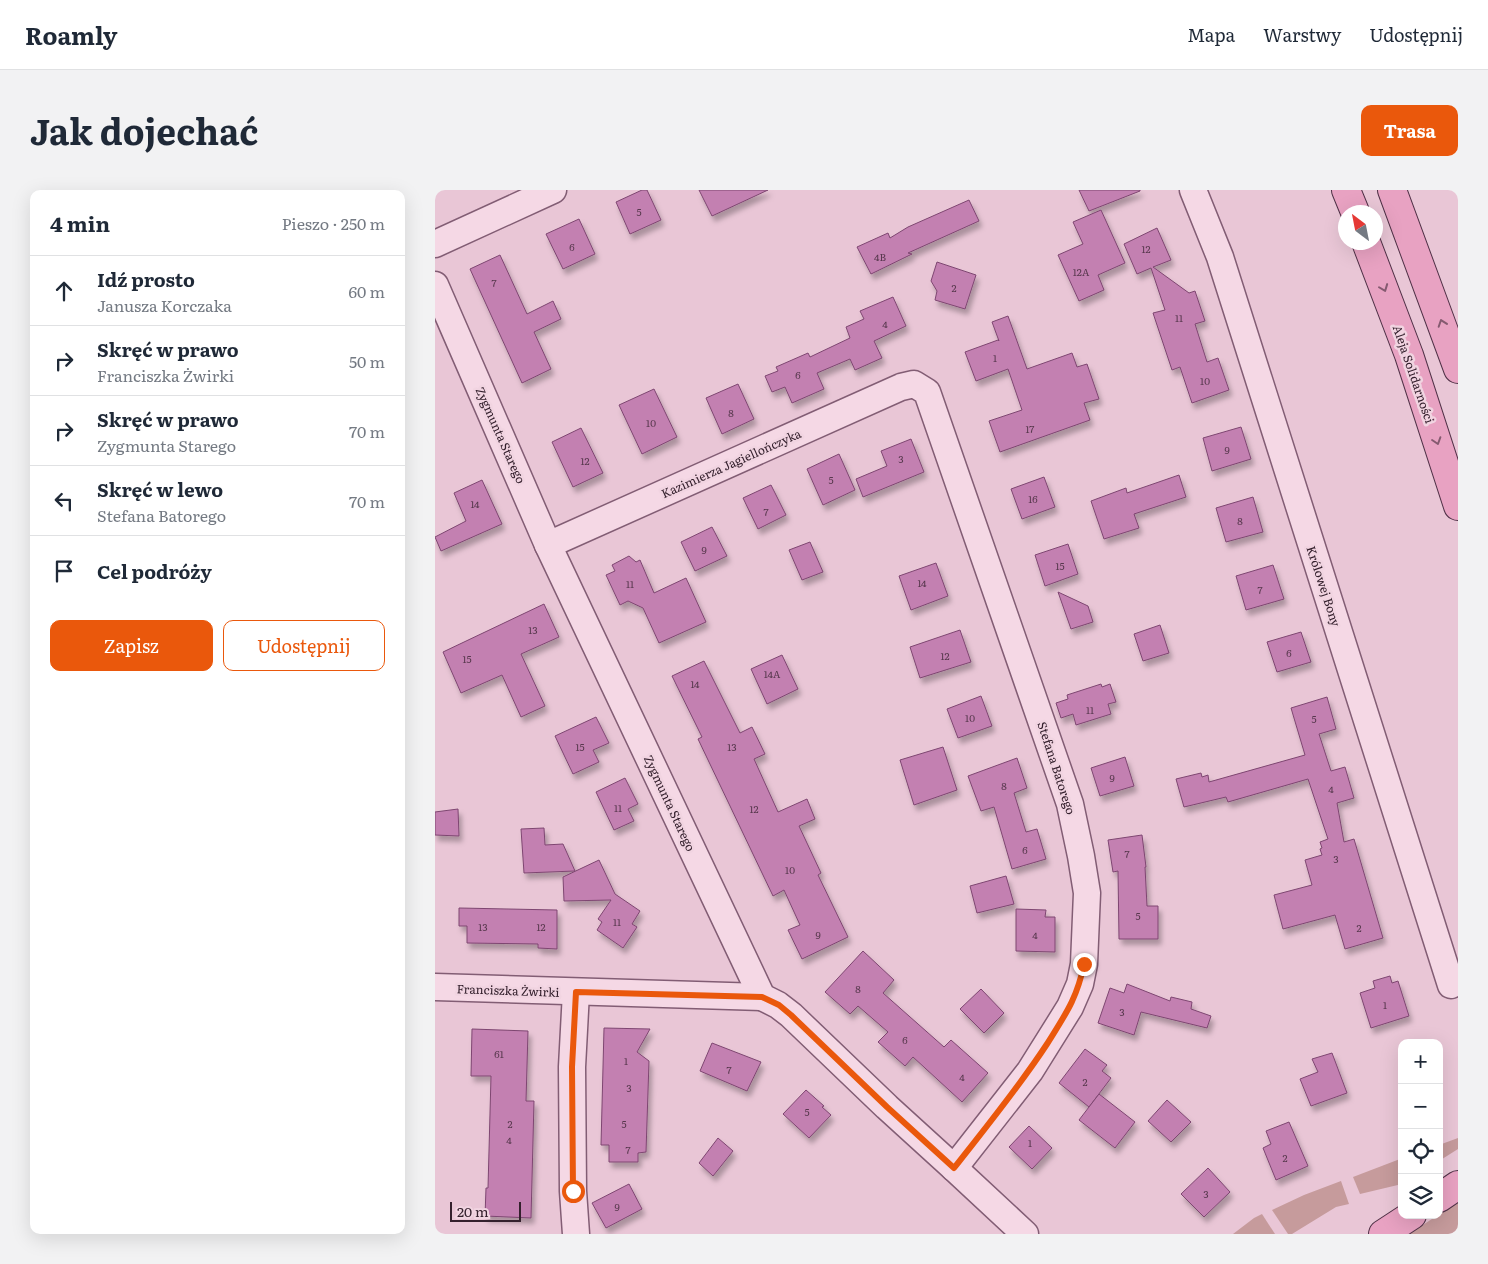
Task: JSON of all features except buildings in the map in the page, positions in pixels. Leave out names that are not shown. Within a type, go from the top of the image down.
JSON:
[{"type":"main road","points":[[1347,190],[1352,205]]},
{"type":"main road","points":[[1392,190],[1458,369]]},
{"type":"main road","name":"Aleja Solidarności","points":[[1369,250],[1409,356],[1458,506]]},
{"type":"main road","points":[[1443,1195],[1458,1186]]},
{"type":"main road","points":[[1383,1234],[1406,1219]]},
{"type":"street","points":[[435,244],[553,190]]},
{"type":"street","name":"Królowej Bony","points":[[1193,190],[1220,257],[1451,985]]},
{"type":"street","name":"Zygmunta Starego","points":[[435,285],[548,545],[762,997]]},
{"type":"street","name":"Kazimierza Jagiellończyka","points":[[548,545],[901,387],[914,384]]},
{"type":"street","name":"Stefana Batorego","points":[[914,384],[927,392],[1070,804],[1087,893],[1084,964],[1080,984],[1070,1007],[1030,1071],[954,1168]]},
{"type":"street","name":"Franciszka Żwirki","points":[[435,987],[762,997]]},
{"type":"street","points":[[576,992],[572,1077],[573,1191],[576,1234]]},
{"type":"street","points":[[762,997],[779,1005],[791,1015],[887,1107],[1025,1234]]},
{"type":"shaded area","points":[[1458,1138],[1458,1149],[1443,1158],[1443,1144]]},
{"type":"shaded area","points":[[1398,1160],[1398,1185],[1360,1194],[1353,1177]]},
{"type":"shaded area","points":[[1341,1181],[1349,1204],[1336,1207],[1292,1234],[1288,1234],[1272,1210]]},
{"type":"shaded area","points":[[1458,1202],[1458,1234],[1409,1234],[1432,1219],[1443,1219],[1443,1212]]},
{"type":"shaded area","points":[[1262,1214],[1275,1234],[1233,1234],[1254,1218]]},
{"type":"route","points":[[573,1191],[572,1067],[576,992],[762,997],[779,1005],[791,1015],[954,1168],[1030,1071],[1070,1007],[1080,984],[1084,964]]}]
